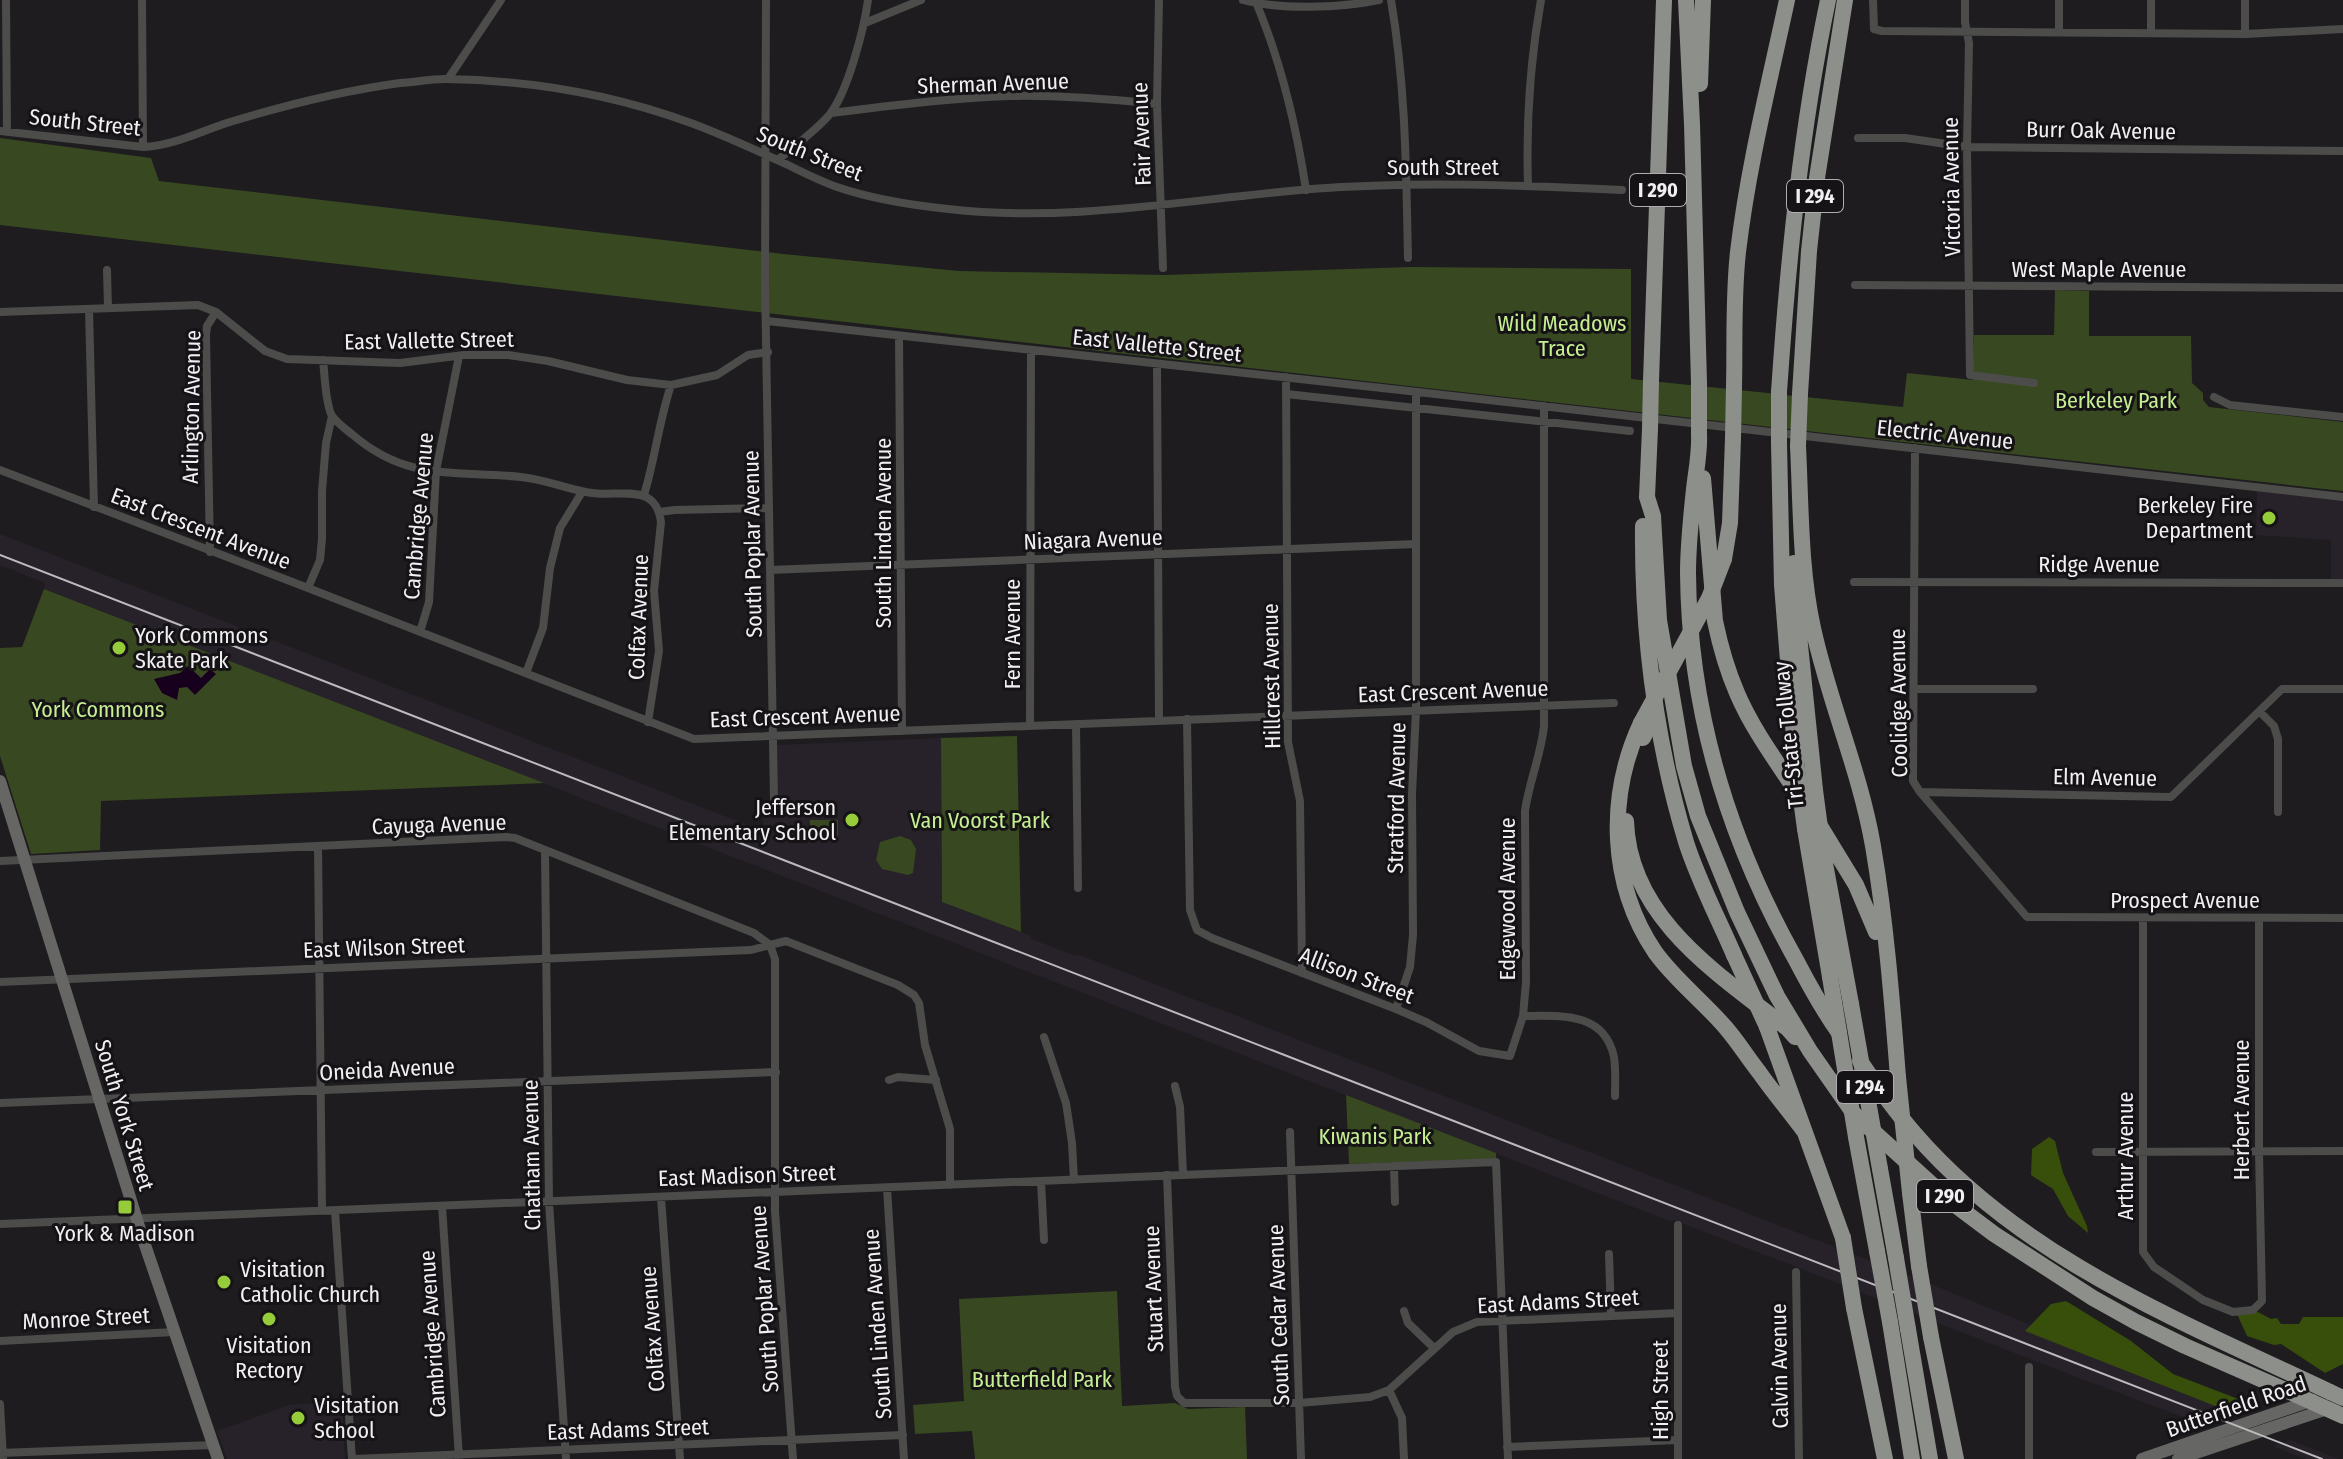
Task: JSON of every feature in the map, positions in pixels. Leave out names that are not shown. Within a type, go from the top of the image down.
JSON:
[{"type":"highway","name":"I 290","points":[[1664,0],[1647,497],[1653,516],[1659,620],[1684,766],[1698,816],[1757,957],[1810,1051],[1854,1114],[1950,1201],[1994,1234],[2136,1322],[2343,1416]]},
{"type":"highway","name":"I 290","points":[[1686,0],[1700,438],[1690,520],[1688,573],[1695,668],[1706,729],[1728,812],[1757,885],[1832,1022],[1881,1091],[1916,1135],[1998,1211],[2055,1252],[2120,1291],[2343,1401]]},
{"type":"highway","points":[[1692,124],[1699,90],[1703,0]]},
{"type":"highway","points":[[1787,0],[1751,167],[1738,252],[1730,523],[1724,559],[1709,598],[1682,650],[1678,666],[1627,760],[1617,813],[1619,861],[1642,931],[1669,970],[1726,1028],[1804,1131]]},
{"type":"highway","name":"Tri-State Tollway","points":[[1828,0],[1810,96],[1790,245],[1779,392],[1782,585],[1796,762],[1805,829],[1890,1322],[1925,1458]]},
{"type":"highway","name":"Tri-State Tollway","points":[[1845,0],[1815,192],[1809,251],[1793,544],[1795,597],[1824,858],[1908,1329],[1925,1458]]},
{"type":"highway","points":[[1700,438],[1715,621],[1728,668],[1737,694],[1761,738],[1856,885],[1870,913],[1892,996]]},
{"type":"highway","points":[[1798,446],[1806,587],[1813,628],[1864,804],[1873,847],[1892,996],[1919,1266],[1956,1459]]},
{"type":"highway","points":[[1647,497],[1643,579],[1649,668],[1661,742],[1687,843],[1767,1027],[1843,1238],[1885,1459]]},
{"type":"highway","points":[[1642,730],[1627,789],[1626,822],[1631,855],[1647,895],[1671,929],[1698,958],[1787,1028],[1810,1051]]},
{"type":"main road","name":"South York Street","points":[[0,781],[137,1219],[218,1459]]},
{"type":"main road","name":"Butterfield Road","points":[[2142,1459],[2343,1390]]},
{"type":"main road","name":"Butterfield Road","points":[[2178,1459],[2343,1401]]},
{"type":"street","points":[[4,131],[6,0]]},
{"type":"street","points":[[142,0],[143,147]]},
{"type":"street","points":[[448,79],[501,0]]},
{"type":"street","points":[[766,0],[767,321]]},
{"type":"street","points":[[778,160],[831,113],[865,23],[868,0]]},
{"type":"street","points":[[865,23],[921,0]]},
{"type":"street","name":"Fair Avenue","points":[[1159,0],[1157,104],[1163,268]]},
{"type":"street","points":[[1243,0],[1315,5],[1379,0]]},
{"type":"street","points":[[1391,0],[1403,84],[1408,258]]},
{"type":"street","points":[[1528,185],[1528,104],[1541,0]]},
{"type":"street","points":[[1873,0],[1874,29],[1882,31],[2245,34],[2343,29]]},
{"type":"street","name":"Victoria Avenue","points":[[1965,0],[1968,31],[1970,375],[2034,383]]},
{"type":"street","points":[[2059,0],[2059,31]]},
{"type":"street","points":[[2151,0],[2151,32]]},
{"type":"street","points":[[2245,0],[2245,34]]},
{"type":"street","points":[[1256,2],[1288,96],[1306,190]]},
{"type":"street","name":"South Street","points":[[4,131],[160,147],[226,123],[312,99],[387,85],[448,79],[525,84],[599,96],[673,116],[833,186],[950,210],[1067,214],[1306,190],[1405,184],[1528,185],[1622,190]]},
{"type":"street","name":"Sherman Avenue","points":[[831,113],[1009,96],[1076,97],[1157,104]]},
{"type":"street","name":"Burr Oak Avenue","points":[[1858,138],[1905,138],[1967,147],[2343,151]]},
{"type":"street","points":[[107,270],[108,308]]},
{"type":"street","name":"West Maple Avenue","points":[[1855,285],[2343,288]]},
{"type":"street","name":"East Vallette Street","points":[[0,312],[198,305],[216,312],[265,351],[287,359],[400,363],[487,354],[527,357],[607,376],[671,385],[717,375],[748,355],[768,352]]},
{"type":"street","points":[[89,309],[94,507]]},
{"type":"street","name":"Arlington Avenue","points":[[210,552],[206,335],[207,326],[216,312]]},
{"type":"street","name":"East Vallette Street","points":[[767,321],[1544,406]]},
{"type":"street","name":"South Poplar Avenue","points":[[767,321],[774,799]]},
{"type":"street","name":"South Linden Avenue","points":[[899,336],[902,731]]},
{"type":"street","name":"Fern Avenue","points":[[1030,726],[1031,350]]},
{"type":"street","name":"Cambridge Avenue","points":[[420,632],[429,602],[436,471],[459,356]]},
{"type":"street","points":[[308,588],[320,560],[326,443],[332,416],[323,360]]},
{"type":"street","points":[[1157,364],[1159,720]]},
{"type":"street","name":"Hillcrest Avenue","points":[[1286,377],[1288,742],[1300,801],[1302,973]]},
{"type":"street","points":[[644,495],[660,418],[671,385]]},
{"type":"street","name":"Stratford Avenue","points":[[1396,1009],[1410,967],[1413,935],[1416,392]]},
{"type":"street","points":[[1286,394],[1630,431]]},
{"type":"street","points":[[2214,397],[2230,405],[2343,417]]},
{"type":"street","name":"Edgewood Avenue","points":[[1510,1056],[1523,1016],[1526,982],[1525,811],[1543,742],[1545,705],[1544,406]]},
{"type":"street","name":"Electric Avenue","points":[[1544,406],[2343,497]]},
{"type":"street","points":[[332,416],[366,446],[386,459],[409,467],[522,477],[582,492],[631,492],[653,501],[659,512],[768,508]]},
{"type":"street","name":"Coolidge Avenue","points":[[1915,448],[1913,781],[2027,917]]},
{"type":"street","name":"East Crescent Avenue","points":[[0,470],[694,739],[1614,703]]},
{"type":"street","points":[[526,673],[543,628],[550,568],[560,528],[582,492]]},
{"type":"street","name":"Colfax Avenue","points":[[648,722],[659,651],[654,591],[661,522],[659,512]]},
{"type":"street","name":"Niagara Avenue","points":[[770,570],[1416,544]]},
{"type":"street","name":"Ridge Avenue","points":[[1854,582],[2343,583]]},
{"type":"street","points":[[1915,689],[2033,689]]},
{"type":"street","name":"Elm Avenue","points":[[1920,792],[2171,797],[2282,689],[2343,689]]},
{"type":"street","points":[[2260,712],[2274,726],[2278,739],[2278,812]]},
{"type":"street","name":"Allison Street","points":[[1187,719],[1190,910],[1197,930],[1396,1009],[1479,1051],[1510,1056]]},
{"type":"street","points":[[1076,724],[1078,888]]},
{"type":"street","name":"Cayuga Avenue","points":[[0,861],[515,838],[754,933],[770,945],[786,941],[907,989],[919,1003],[925,1045],[951,1132],[950,1185]]},
{"type":"street","points":[[318,846],[322,1211]]},
{"type":"street","name":"Chatham Avenue","points":[[545,851],[549,1202],[566,1454]]},
{"type":"street","name":"Prospect Avenue","points":[[2027,917],[2343,918]]},
{"type":"street","name":"Arthur Avenue","points":[[2143,918],[2143,1252],[2154,1267],[2203,1300],[2233,1312],[2253,1310],[2262,1301]]},
{"type":"street","name":"Herbert Avenue","points":[[2259,918],[2262,1301]]},
{"type":"street","name":"South Poplar Avenue","points":[[770,945],[775,959],[775,1211],[793,1459]]},
{"type":"street","name":"East Wilson Street","points":[[0,982],[751,950],[770,945]]},
{"type":"street","points":[[1523,1016],[1573,1016],[1599,1029],[1613,1053],[1615,1096]]},
{"type":"street","points":[[1044,1037],[1068,1114],[1074,1180]]},
{"type":"street","name":"Oneida Avenue","points":[[0,1103],[776,1072]]},
{"type":"street","points":[[889,1080],[898,1077],[936,1080]]},
{"type":"street","points":[[1175,1086],[1180,1107],[1183,1174]]},
{"type":"street","name":"South Cedar Avenue","points":[[1290,1132],[1301,1459]]},
{"type":"street","points":[[2096,1152],[2343,1151]]},
{"type":"street","name":"East Madison Street","points":[[0,1224],[1496,1162],[1502,1319]]},
{"type":"street","points":[[1394,1166],[1395,1202]]},
{"type":"street","name":"Stuart Avenue","points":[[1167,1175],[1175,1387],[1180,1401]]},
{"type":"street","points":[[1041,1181],[1044,1240]]},
{"type":"street","name":"South Linden Avenue","points":[[887,1188],[904,1459]]},
{"type":"street","name":"Colfax Avenue","points":[[661,1197],[680,1459]]},
{"type":"street","name":"Cambridge Avenue","points":[[442,1206],[459,1457]]},
{"type":"street","points":[[335,1211],[353,1459]]},
{"type":"street","name":"High Street","points":[[1678,1225],[1678,1459]]},
{"type":"street","points":[[1609,1254],[1611,1315]]},
{"type":"street","name":"Calvin Avenue","points":[[1796,1272],[1799,1459]]},
{"type":"street","points":[[1404,1311],[1408,1323],[1434,1348]]},
{"type":"street","name":"East Adams Street","points":[[1180,1401],[1191,1404],[1299,1403],[1362,1399],[1389,1390],[1453,1332],[1468,1324],[1502,1319],[1678,1313]]},
{"type":"street","points":[[1502,1319],[1508,1459]]},
{"type":"street","name":"Monroe Street","points":[[0,1341],[174,1332]]},
{"type":"street","points":[[2029,1367],[2029,1459]]},
{"type":"street","points":[[1389,1390],[1402,1418],[1404,1459]]},
{"type":"street","points":[[0,1404],[2,1455],[213,1445]]},
{"type":"street","name":"East Adams Street","points":[[353,1459],[566,1454],[679,1445],[903,1435]]},
{"type":"street","points":[[1507,1447],[1678,1440]]},
{"type":"shaded area","points":[[2257,489],[2343,498],[2343,582],[2331,582],[2331,540],[2256,535]]},
{"type":"shaded area","points":[[0,534],[763,831],[763,810],[777,800],[777,745],[941,738],[942,902],[1075,956],[1077,954],[1933,1285],[2235,1408],[2196,1422],[1672,1222],[44,589],[45,583],[0,565]]},
{"type":"shaded area","points":[[188,666],[201,678],[210,669],[216,674],[195,695],[187,687],[179,688],[177,700],[162,693],[154,679],[180,673]]},
{"type":"shaded area","name":"Visitation School","points":[[342,1401],[345,1459],[227,1459],[217,1431],[289,1405]]},
{"type":"shaded area","points":[[2290,1440],[2339,1459],[2306,1459],[2273,1446]]},
{"type":"green space","name":"Wild Meadows Trace","points":[[0,138],[151,158],[159,181],[783,254],[959,271],[1164,275],[1412,267],[1631,269],[1631,379],[1903,407],[1907,373],[1973,380],[1974,335],[2054,335],[2055,290],[2089,291],[2089,336],[2191,336],[2192,383],[2203,393],[2203,400],[2209,407],[2343,422],[2343,491],[0,225]]},
{"type":"green space","name":"York Commons","points":[[44,589],[544,783],[101,801],[100,850],[31,854],[0,756],[0,648],[22,647]]},
{"type":"green space","name":"Van Voorst Park","points":[[1017,736],[1021,932],[942,902],[941,738]]},
{"type":"green space","points":[[810,820],[838,820],[838,839],[810,839]]},
{"type":"green space","points":[[900,836],[911,840],[916,849],[913,873],[908,875],[882,869],[876,860],[880,842]]},
{"type":"green space","name":"Kiwanis Park","points":[[1346,1095],[1496,1153],[1496,1159],[1349,1164]]},
{"type":"green space","points":[[2049,1137],[2055,1141],[2063,1173],[2088,1233],[2068,1216],[2053,1189],[2031,1175],[2032,1149]]},
{"type":"green space","name":"Butterfield Park","points":[[1117,1291],[1122,1406],[1175,1403],[1188,1409],[1245,1407],[1247,1459],[975,1459],[972,1431],[915,1434],[913,1405],[964,1401],[959,1299]]},
{"type":"green space","points":[[2066,1301],[2131,1341],[2173,1374],[2254,1405],[2233,1413],[2025,1331],[2051,1304]]},
{"type":"green space","points":[[2258,1312],[2271,1319],[2277,1318],[2281,1324],[2299,1324],[2303,1317],[2343,1317],[2343,1364],[2325,1373],[2281,1344],[2274,1345],[2247,1336],[2237,1314]]},
{"type":"railway","points":[[0,555],[2322,1459]]},
{"type":"place","name":"Berkeley Fire Department","points":[[2269,518]]},
{"type":"place","name":"York Commons Skate Park","points":[[119,648]]},
{"type":"place","name":"Jefferson Elementary School","points":[[852,820]]},
{"type":"place","name":"York & Madison","points":[[125,1207]]},
{"type":"place","name":"Visitation Catholic Church","points":[[224,1282]]},
{"type":"place","name":"Visitation Rectory","points":[[269,1319]]},
{"type":"place","name":"Visitation School","points":[[298,1418]]},
{"type":"park label","name":"Berkeley Park","points":[[2116,400]]}]
